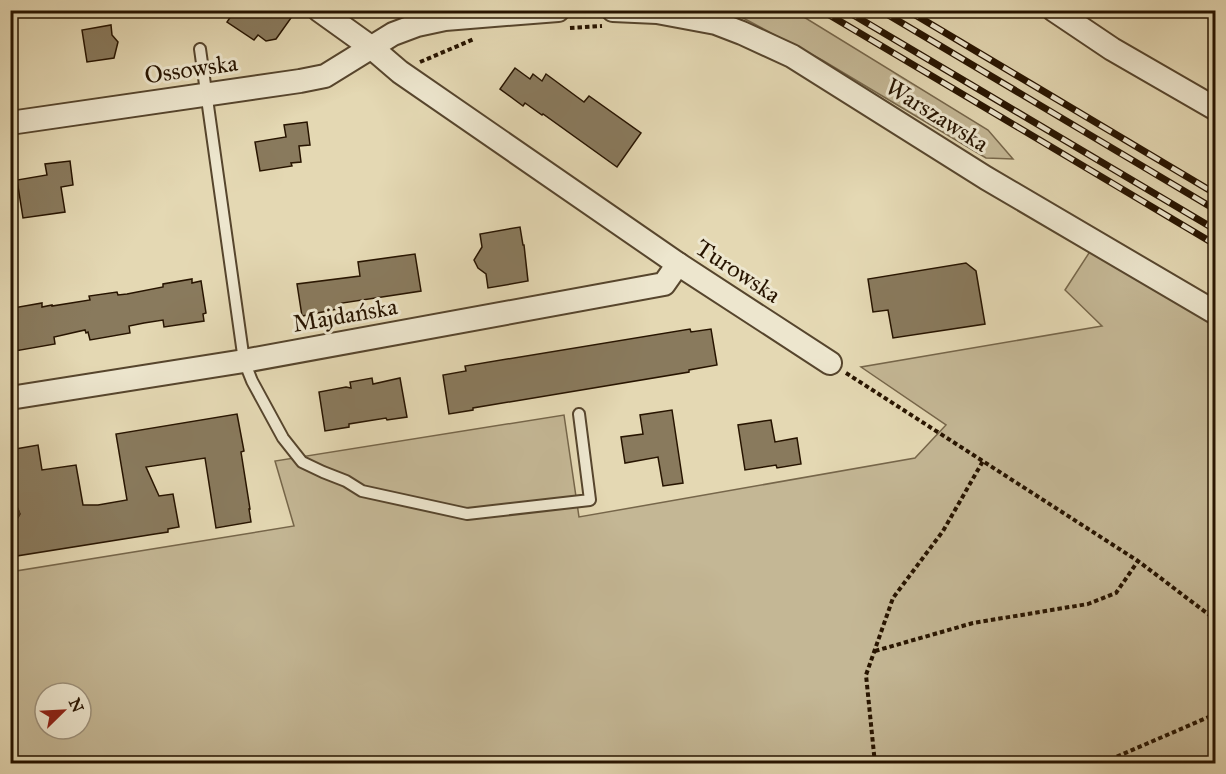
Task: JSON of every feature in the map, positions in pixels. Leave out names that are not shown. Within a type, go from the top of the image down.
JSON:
[{"type":"street","name":"Turowska","points":[[319,10],[372,48],[400,72],[678,264],[830,363]]},
{"type":"street","points":[[1054,10],[1112,49],[1215,109]]},
{"type":"street","name":"Warszawska","points":[[610,18],[657,12],[716,23],[792,56],[986,177],[1215,313]]},
{"type":"street","points":[[372,48],[393,34],[435,21],[561,20]]},
{"type":"street","name":"Ossowska","points":[[10,123],[325,76],[372,48]]},
{"type":"street","name":"Majdańska","points":[[10,398],[244,361],[664,284],[678,264]]},
{"type":"lane","points":[[200,49],[244,361],[282,438],[302,462],[346,481],[362,491],[467,514],[590,500],[579,414]]},
{"type":"path","points":[[561,20],[610,18]]},
{"type":"path","points":[[400,72],[481,36]]},
{"type":"path","points":[[830,363],[1138,561],[1215,620]]},
{"type":"path","points":[[875,764],[866,675],[893,598],[944,531],[983,461]]},
{"type":"path","points":[[875,651],[973,623],[1088,604],[1116,593],[1138,561]]},
{"type":"path","points":[[1104,764],[1211,716],[1215,712]]},
{"type":"shaded area","points":[[730,11],[784,11],[799,14],[988,130],[1013,159],[986,158],[822,60]]},
{"type":"shaded area","points":[[1102,233],[1215,299],[1215,763],[11,763],[10,572],[294,526],[275,461],[564,415],[579,517],[915,458],[946,425],[861,367],[1102,326],[1065,290]]},
{"type":"building","points":[[235,10],[280,10],[291,18],[276,39],[266,41],[258,35],[254,40],[227,22]]},
{"type":"building","points":[[111,25],[112,35],[118,42],[114,58],[87,62],[82,30]]},
{"type":"building","points":[[515,68],[530,79],[533,74],[542,81],[546,74],[584,102],[589,96],[641,133],[617,167],[543,114],[525,103],[523,106],[500,89]]},
{"type":"building","points":[[307,122],[310,145],[299,146],[301,162],[291,163],[292,166],[260,171],[255,142],[286,137],[284,125]]},
{"type":"building","points":[[70,161],[73,185],[61,187],[65,212],[23,218],[17,180],[47,175],[45,164]]},
{"type":"building","points":[[520,227],[528,281],[488,288],[486,274],[478,268],[474,260],[482,247],[480,234]]},
{"type":"building","points":[[415,254],[421,291],[342,303],[343,308],[302,316],[297,284],[360,276],[358,262]]},
{"type":"building","points":[[966,263],[976,271],[985,324],[893,338],[888,310],[873,312],[868,279]]},
{"type":"building","points":[[192,279],[192,283],[201,281],[206,313],[203,314],[204,321],[164,327],[163,320],[144,323],[129,326],[130,333],[90,340],[85,330],[54,337],[55,344],[15,351],[13,344],[10,344],[10,312],[14,312],[13,308],[42,303],[42,307],[52,306],[90,300],[89,296],[117,292],[118,295],[127,294]]},
{"type":"building","points":[[690,329],[691,332],[711,329],[717,365],[689,370],[689,372],[449,414],[443,375],[466,371],[465,366]]},
{"type":"building","points":[[372,378],[373,384],[400,378],[407,417],[349,424],[349,427],[325,431],[319,392],[351,388],[350,382]]},
{"type":"building","points":[[672,410],[683,483],[663,486],[658,457],[625,463],[621,437],[643,434],[640,415]]},
{"type":"building","points":[[237,414],[244,451],[241,452],[251,522],[216,528],[205,458],[146,467],[159,496],[173,494],[179,527],[168,529],[168,532],[10,557],[10,520],[17,519],[20,514],[17,507],[10,506],[10,450],[38,445],[42,470],[76,465],[83,505],[98,505],[127,500],[116,434]]},
{"type":"building","points":[[771,420],[775,442],[797,438],[801,464],[745,470],[738,425]]},
{"type":"railway","points":[[821,10],[1216,245]]},
{"type":"railway","points":[[845,10],[1216,230]]},
{"type":"railway","points":[[880,10],[1216,210]]},
{"type":"railway","points":[[907,10],[1216,194]]}]
